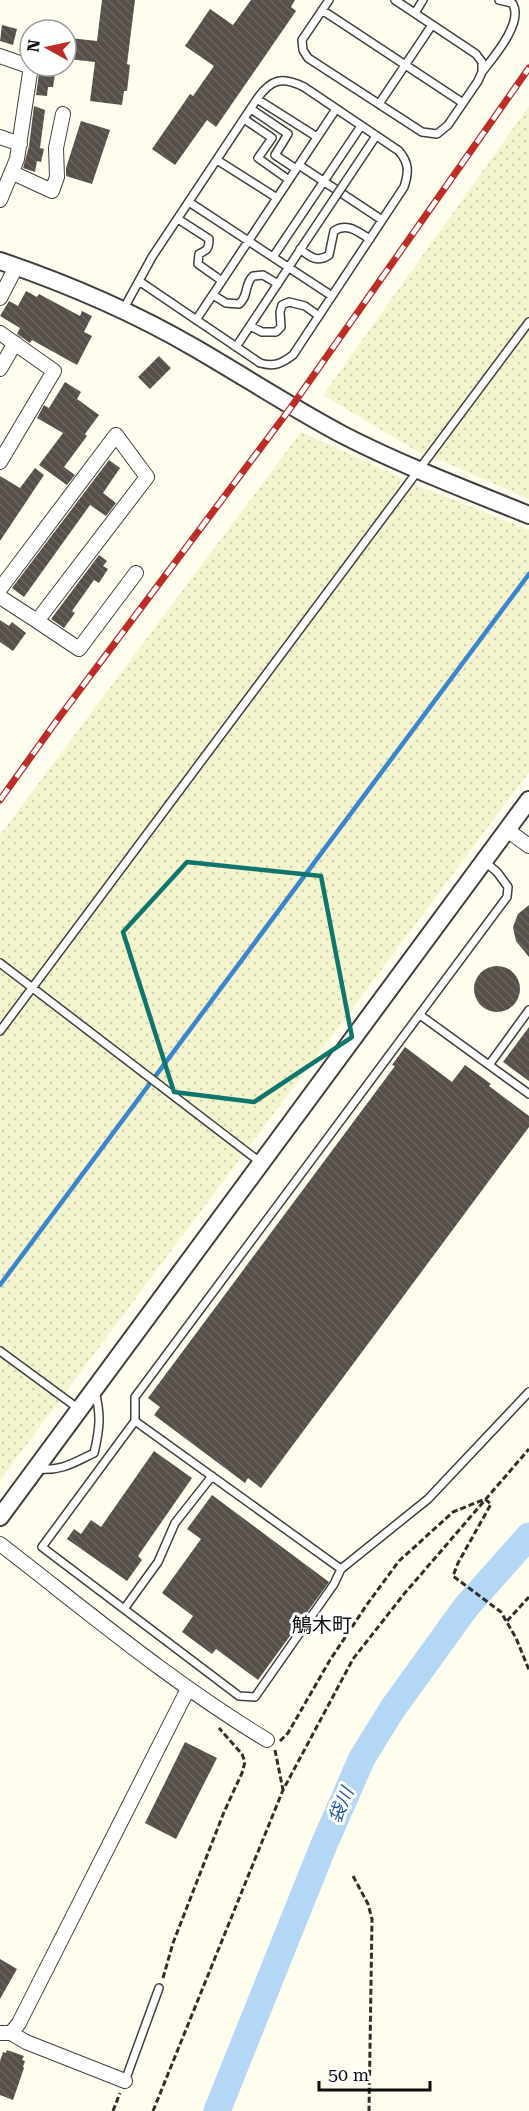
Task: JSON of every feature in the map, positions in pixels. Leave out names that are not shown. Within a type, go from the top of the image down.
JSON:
[{"type":"street","points":[[0,56],[18,62]]},
{"type":"street","points":[[0,200],[13,173],[20,144],[29,78]]},
{"type":"street","points":[[13,173],[52,191],[57,177],[56,148],[63,114]]},
{"type":"street","points":[[0,137],[20,144]]},
{"type":"street","points":[[0,298],[8,264],[66,284],[123,310],[194,347],[345,436],[529,516]]},
{"type":"street","points":[[0,333],[54,372],[0,462]]},
{"type":"street","points":[[0,369],[15,344]]},
{"type":"street","points":[[0,589],[5,572],[116,435],[147,477],[37,621]]},
{"type":"street","points":[[0,597],[79,649],[136,573]]},
{"type":"street","points":[[0,1517],[529,800]]},
{"type":"street","points":[[507,830],[529,846]]},
{"type":"street","points":[[0,1544],[188,1689],[267,1740]]},
{"type":"street","points":[[125,2080],[6,2033],[19,2023],[188,1689]]},
{"type":"lane","points":[[329,0],[302,40],[303,50],[308,58],[422,132],[430,134],[437,134],[448,125],[510,33],[515,7],[512,3],[499,0]]},
{"type":"lane","points":[[395,0],[476,54],[482,62],[482,72]]},
{"type":"lane","points":[[415,13],[423,0]]},
{"type":"lane","points":[[322,10],[463,103]]},
{"type":"lane","points":[[379,104],[432,25]]},
{"type":"lane","points":[[123,310],[139,280],[189,202],[250,109],[270,84],[290,80],[304,87],[399,151],[407,161],[408,175],[404,186],[293,355],[283,362],[272,366],[260,363],[139,280]]},
{"type":"lane","points":[[257,99],[317,137]]},
{"type":"lane","points":[[250,109],[288,134],[275,155],[324,181],[382,220]]},
{"type":"lane","points":[[196,320],[336,109]]},
{"type":"lane","points":[[244,119],[272,138],[258,159],[289,180]]},
{"type":"lane","points":[[273,257],[361,126]]},
{"type":"lane","points":[[236,346],[376,136]]},
{"type":"lane","points":[[217,160],[277,198]]},
{"type":"lane","points":[[189,202],[332,296]]},
{"type":"lane","points":[[178,219],[208,239],[209,245],[207,250],[199,254],[198,264],[222,281]]},
{"type":"lane","points":[[302,247],[316,260],[323,260],[329,255],[334,231],[345,227],[370,239]]},
{"type":"lane","points":[[213,295],[226,303],[239,304],[246,296],[250,278],[253,276],[263,275],[278,284]]},
{"type":"lane","points":[[250,326],[262,332],[276,332],[281,327],[282,306],[289,302],[305,306],[319,316]]},
{"type":"lane","points":[[0,1031],[529,322]]},
{"type":"lane","points":[[484,861],[497,872],[508,887],[507,897],[135,1397],[135,1421],[42,1547],[239,1696],[255,1697],[334,1584],[341,1569],[428,1499],[529,1392]]},
{"type":"lane","points":[[0,963],[261,1162]]},
{"type":"lane","points":[[489,1065],[529,1010]]},
{"type":"lane","points":[[420,1015],[529,1094]]},
{"type":"lane","points":[[0,1350],[79,1409]]},
{"type":"lane","points":[[94,1389],[100,1408],[100,1425],[94,1453]]},
{"type":"lane","points":[[135,1421],[341,1569]]},
{"type":"lane","points":[[94,1453],[106,1462]]},
{"type":"lane","points":[[36,1468],[55,1470],[94,1453]]},
{"type":"lane","points":[[124,1609],[158,1562],[175,1523],[212,1476]]},
{"type":"lane","points":[[125,2080],[159,1988]]},
{"type":"path","points":[[153,2111],[283,1790],[354,1659],[404,1594],[529,1449]]},
{"type":"path","points":[[485,1499],[491,1504],[453,1572],[453,1576],[455,1580],[501,1612],[529,1670]]},
{"type":"path","points":[[283,1790],[274,1745],[288,1732],[330,1660],[368,1603],[399,1561],[453,1512],[485,1499]]},
{"type":"path","points":[[507,1621],[529,1597]]},
{"type":"path","points":[[159,1988],[173,1943],[224,1812],[242,1773],[245,1762],[242,1754]]},
{"type":"path","points":[[352,1876],[368,1904],[372,1919],[369,2111]]},
{"type":"path","points":[[113,2111],[125,2080]]},
{"type":"highlighted area","points":[[187,862],[321,876],[352,1037],[254,1102],[174,1092],[123,932]]},
{"type":"green space","points":[[529,106],[529,499],[433,457],[428,449],[422,454],[323,395]]},
{"type":"green space","points":[[301,432],[402,478],[398,486],[408,491],[414,484],[529,530],[529,772],[0,1480],[0,835]]},
{"type":"building","points":[[102,0],[135,0],[127,64],[130,65],[127,91],[124,91],[122,105],[90,101],[95,62],[78,60],[78,39],[97,41]]},
{"type":"building","points":[[251,0],[295,0],[291,7],[296,11],[216,127],[207,120],[175,165],[152,149],[190,94],[193,96],[214,66],[185,46],[210,9],[233,25]]},
{"type":"building","points":[[2,25],[17,29],[13,45],[0,41]]},
{"type":"building","points":[[38,78],[54,78],[53,87],[48,87],[47,96],[36,95]]},
{"type":"building","points":[[34,106],[45,110],[40,148],[44,149],[41,162],[37,161],[35,172],[23,168],[29,146]]},
{"type":"building","points":[[81,121],[110,130],[92,184],[66,176],[66,168]]},
{"type":"building","points":[[26,291],[37,297],[39,294],[80,316],[82,311],[92,316],[84,332],[92,336],[77,365],[32,340],[30,343],[17,334],[20,328],[0,316],[9,301],[18,306]]},
{"type":"building","points":[[159,356],[171,368],[150,389],[138,377]]},
{"type":"building","points":[[65,382],[81,392],[77,399],[99,415],[64,467],[75,475],[67,485],[39,465],[63,433],[37,418],[44,405],[49,408]]},
{"type":"building","points":[[109,460],[120,468],[103,493],[116,503],[106,516],[90,505],[24,597],[12,588]]},
{"type":"building","points":[[35,468],[44,475],[0,541],[0,476],[20,488]]},
{"type":"building","points":[[99,555],[107,561],[103,566],[108,569],[99,583],[94,580],[72,611],[75,613],[64,628],[51,619]]},
{"type":"building","points":[[0,620],[9,626],[12,622],[26,633],[13,651],[0,642]]},
{"type":"building","points":[[529,905],[529,957],[516,941],[513,927],[518,914]]},
{"type":"building","points":[[497,966],[506,967],[514,972],[519,980],[519,998],[514,1006],[506,1011],[497,1012],[488,1011],[480,1006],[475,998],[474,989],[475,980],[480,972],[488,967]]},
{"type":"building","points":[[529,1027],[529,1081],[503,1062]]},
{"type":"building","points":[[405,1047],[452,1082],[465,1065],[529,1116],[529,1127],[261,1488],[248,1478],[245,1483],[154,1415],[160,1407],[148,1398],[395,1066],[392,1065]]},
{"type":"building","points":[[154,1451],[192,1478],[138,1556],[142,1560],[127,1581],[67,1539],[74,1529],[81,1534],[91,1520],[101,1527]]},
{"type":"building","points":[[212,1495],[329,1582],[258,1680],[216,1649],[212,1654],[182,1632],[193,1616],[162,1593],[201,1539],[187,1529]]},
{"type":"building","points":[[185,1742],[217,1758],[176,1839],[145,1823]]},
{"type":"building","points":[[0,1959],[17,1969],[0,1999]]},
{"type":"building","points":[[7,2050],[24,2056],[22,2060],[25,2061],[13,2100],[0,2095],[0,2061],[3,2052],[6,2053]]},
{"type":"waterway","points":[[0,1285],[529,574]]},
{"type":"waterway","name":"袋川","points":[[217,2111],[323,1847],[362,1758],[393,1708],[466,1607],[529,1536]]},
{"type":"railway","points":[[0,800],[292,406],[529,68]]},
{"type":"district","name":"鵤木町","points":[[322,1625]]}]
